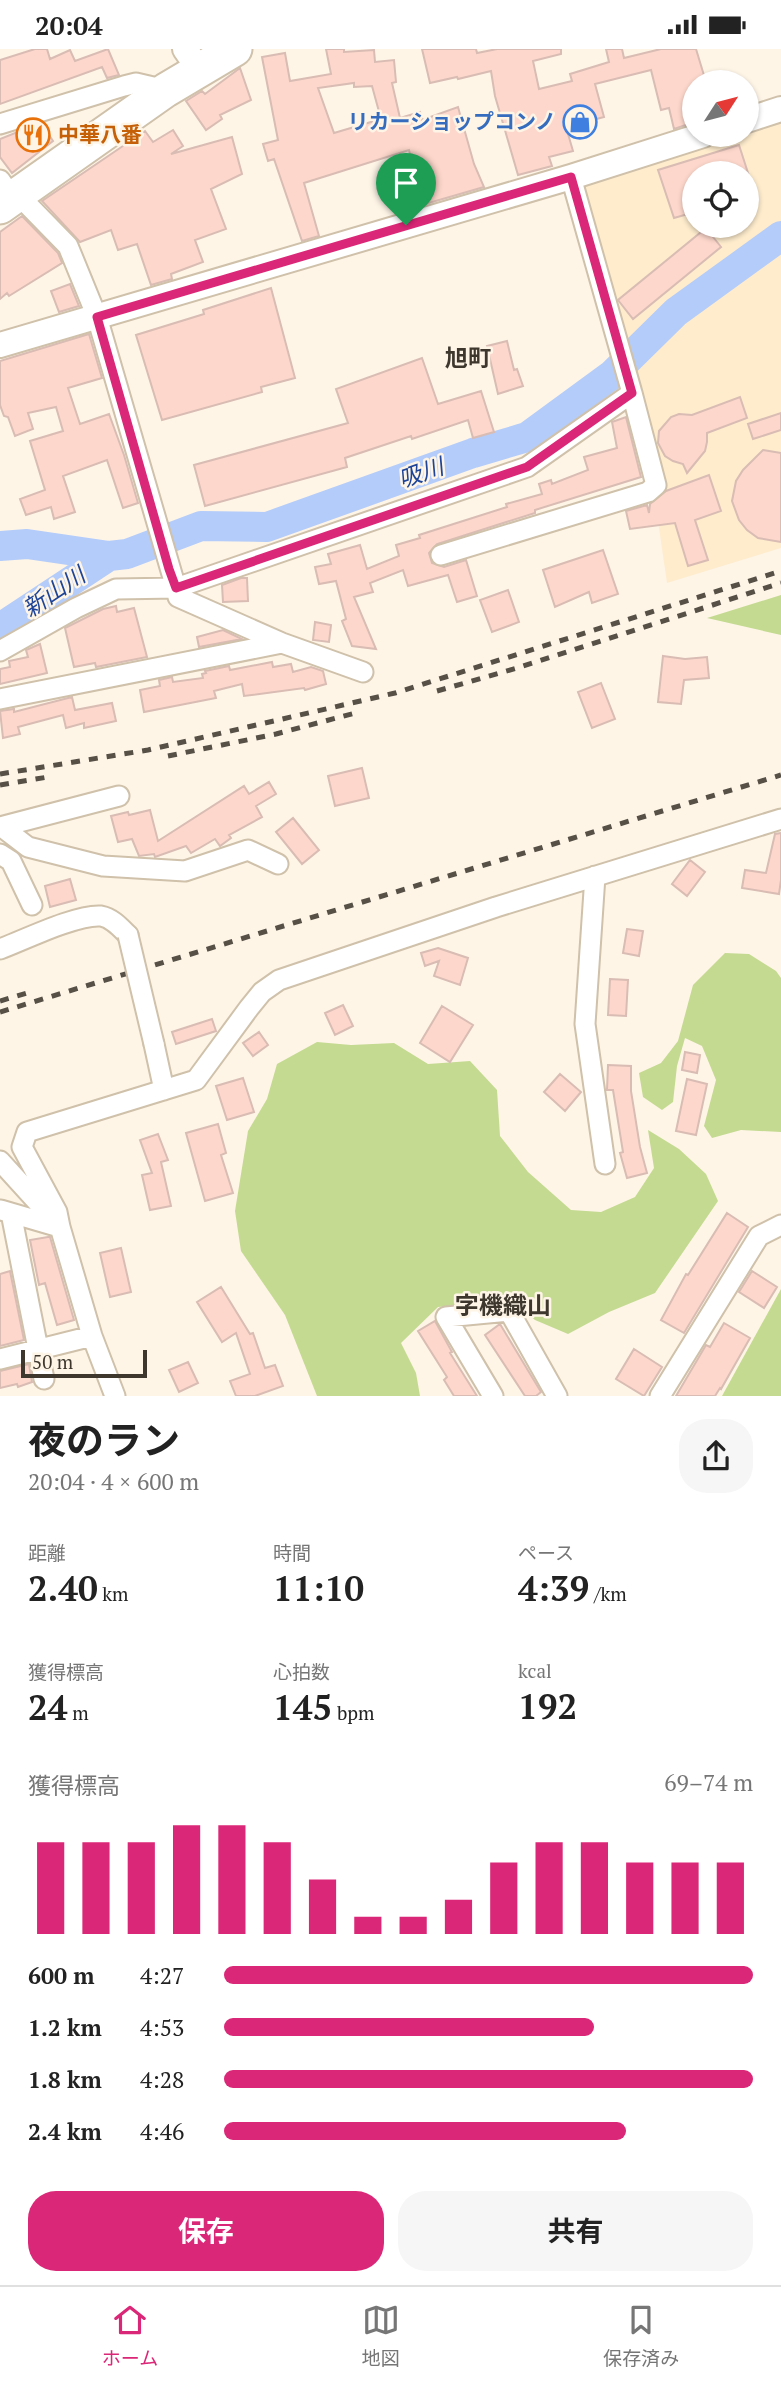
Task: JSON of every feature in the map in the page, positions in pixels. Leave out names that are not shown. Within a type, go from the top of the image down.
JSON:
[{"type":"highway","points":[[5,194],[166,90],[192,59],[235,49]]},
{"type":"street","points":[[0,124],[136,83],[166,90]]},
{"type":"street","points":[[760,116],[781,109]]},
{"type":"street","points":[[0,345],[571,177],[682,142]]},
{"type":"street","points":[[441,555],[648,492],[656,485],[571,177]]},
{"type":"street","points":[[5,194],[68,246],[97,317],[178,597],[282,643],[363,672]]},
{"type":"street","points":[[0,651],[116,589],[176,588],[527,467],[631,387]]},
{"type":"street","points":[[0,699],[282,643]]},
{"type":"street","points":[[1,827],[118,796]]},
{"type":"street","points":[[115,1396],[92,1336],[57,1212],[34,1164],[22,1147],[27,1132],[196,1080],[248,1008],[262,992],[279,980],[595,876],[781,819]]},
{"type":"street","points":[[1,827],[28,847],[103,866],[185,871],[248,851],[278,864]]},
{"type":"street","points":[[0,854],[11,861],[32,905]]},
{"type":"street","points":[[595,876],[584,1024],[605,1164]]},
{"type":"street","points":[[0,949],[86,916],[103,916],[116,923],[128,935],[164,1090]]},
{"type":"street","points":[[0,1161],[60,1227]]},
{"type":"street","points":[[44,1379],[5,1211],[60,1227]]},
{"type":"street","points":[[660,1396],[759,1236],[781,1225]]},
{"type":"street","points":[[493,1396],[446,1317],[509,1311],[557,1396]]},
{"type":"street","points":[[0,1360],[92,1336]]},
{"type":"shaded area","points":[[781,120],[781,548],[667,583],[640,397],[582,182],[694,147],[760,147],[760,126]]},
{"type":"green space","points":[[781,595],[781,635],[707,618]]},
{"type":"green space","points":[[725,953],[749,954],[776,971],[781,978],[781,1132],[741,1130],[712,1138],[704,1126],[716,1080],[702,1046],[685,1038],[677,1066],[673,1102],[662,1110],[643,1097],[639,1073],[661,1063],[678,1041],[693,985]]},
{"type":"green space","points":[[317,1042],[351,1045],[394,1043],[428,1064],[470,1061],[497,1090],[500,1136],[528,1172],[571,1210],[601,1212],[635,1197],[654,1168],[648,1130],[679,1149],[706,1174],[718,1201],[655,1293],[609,1312],[568,1334],[535,1320],[509,1300],[438,1307],[401,1343],[416,1373],[420,1396],[317,1396],[285,1315],[241,1251],[235,1211],[248,1131],[267,1099],[277,1064]]},
{"type":"green space","points":[[781,1289],[781,1396],[722,1396]]},
{"type":"building","points":[[35,49],[47,49],[50,59],[70,50],[75,61],[108,49],[119,75],[107,78],[102,67],[0,104],[0,60]]},
{"type":"building","points":[[326,49],[344,49],[344,52],[374,50],[375,62],[394,60],[396,82],[392,83],[400,118],[420,112],[422,120],[458,107],[474,164],[484,187],[422,205],[409,150],[304,183],[319,236],[302,241],[274,159],[268,161],[263,144],[278,140],[262,57],[285,53],[290,81],[331,74]],"holes":[[[354,83],[354,87],[372,86],[381,119],[334,133],[318,88]]]},
{"type":"building","points":[[422,49],[476,49],[477,53],[497,49],[561,49],[561,54],[533,61],[539,89],[572,81],[570,74],[609,62],[606,49],[622,49],[624,58],[661,49],[696,49],[702,70],[682,70],[682,126],[674,129],[669,108],[661,110],[651,70],[595,84],[604,117],[566,127],[573,151],[549,157],[552,166],[518,175],[495,96],[491,71],[430,83]]},
{"type":"building","points":[[240,68],[251,100],[220,115],[222,119],[206,130],[186,101],[202,91],[205,94]]},
{"type":"building","points":[[42,124],[53,141],[12,173],[0,157],[0,139],[25,129],[27,132]]},
{"type":"building","points":[[173,130],[183,146],[171,154],[232,137],[242,174],[211,189],[226,229],[195,240],[203,262],[171,274],[172,279],[151,285],[137,244],[118,250],[111,230],[80,242],[42,201],[145,131],[153,142]]},
{"type":"building","points":[[740,147],[744,161],[687,161]]},
{"type":"building","points":[[682,163],[682,216],[674,218],[658,170]]},
{"type":"building","points":[[22,216],[58,253],[62,263],[0,299],[0,232]]},
{"type":"building","points":[[694,238],[714,238],[721,247],[633,319],[618,300]]},
{"type":"building","points":[[70,284],[79,306],[59,312],[51,291]]},
{"type":"building","points":[[271,288],[295,378],[261,387],[262,392],[162,420],[136,335],[204,314],[203,310]]},
{"type":"building","points":[[89,334],[102,378],[68,388],[80,424],[109,414],[138,503],[123,508],[107,460],[63,476],[75,512],[54,519],[51,507],[26,515],[20,499],[45,490],[30,441],[63,431],[56,407],[28,413],[33,429],[15,436],[0,405],[0,361]]},
{"type":"building","points":[[507,341],[514,370],[517,369],[523,386],[498,394],[487,346]]},
{"type":"building","points":[[422,358],[438,404],[481,391],[494,432],[473,438],[468,420],[345,458],[347,467],[205,506],[194,465],[348,423],[336,389]]},
{"type":"building","points":[[740,397],[747,418],[707,433],[705,451],[687,473],[683,464],[665,456],[658,443],[659,431],[671,417],[679,414],[692,415]]},
{"type":"building","points":[[781,413],[781,430],[753,439],[748,424]]},
{"type":"building","points":[[626,417],[641,477],[437,544],[429,553],[432,563],[444,567],[466,560],[477,596],[457,602],[448,575],[408,586],[403,570],[370,583],[373,592],[354,597],[376,649],[352,646],[342,621],[346,619],[336,581],[319,584],[315,567],[331,564],[328,554],[360,545],[367,569],[399,556],[396,545],[420,538],[419,535],[542,494],[539,484],[551,480],[552,484],[588,470],[584,457],[617,448],[612,422]]},
{"type":"building","points":[[763,450],[781,453],[781,542],[758,538],[747,530],[739,520],[732,501],[736,481]]},
{"type":"building","points":[[709,475],[721,511],[695,520],[708,560],[688,566],[675,523],[630,529],[626,511],[647,505],[649,513],[650,504],[666,491]]},
{"type":"building","points":[[603,550],[618,594],[592,603],[589,592],[555,607],[543,570]]},
{"type":"building","points":[[247,578],[248,601],[223,602],[222,585]]},
{"type":"building","points":[[508,590],[519,622],[492,632],[480,600]]},
{"type":"building","points":[[116,606],[117,612],[134,608],[147,657],[96,667],[95,663],[74,667],[65,628],[103,609]]},
{"type":"building","points":[[315,622],[331,625],[329,642],[313,640]]},
{"type":"building","points":[[223,630],[242,639],[199,647],[197,637]]},
{"type":"building","points":[[40,644],[47,673],[0,684],[0,669],[10,667],[9,661],[28,657],[26,650]]},
{"type":"building","points":[[663,656],[685,659],[707,657],[709,678],[684,680],[681,704],[658,702]]},
{"type":"building","points":[[272,662],[273,667],[291,664],[293,672],[311,667],[323,671],[326,684],[305,690],[244,696],[242,684],[214,691],[216,698],[144,712],[140,690],[160,686],[159,680],[172,677],[173,682],[203,678],[205,671],[229,666],[230,670]]},
{"type":"building","points":[[601,683],[615,719],[592,728],[578,692]]},
{"type":"building","points":[[72,697],[75,710],[112,703],[116,721],[84,728],[84,723],[66,728],[63,715],[18,727],[20,734],[3,738],[0,711],[14,709],[14,712]]},
{"type":"building","points":[[362,768],[369,798],[335,806],[328,776]]},
{"type":"building","points":[[269,782],[276,794],[256,806],[262,817],[229,835],[231,838],[220,846],[215,839],[191,853],[186,846],[155,857],[154,854],[139,856],[132,839],[118,842],[111,816],[150,810],[158,841],[244,786],[249,794]]},
{"type":"building","points":[[293,818],[319,850],[302,864],[276,832]]},
{"type":"building","points":[[781,833],[779,894],[742,888],[745,870],[766,873],[775,834]]},
{"type":"building","points":[[690,860],[705,872],[687,896],[672,884]]},
{"type":"building","points":[[70,879],[76,900],[50,907],[45,886]]},
{"type":"building","points":[[627,929],[643,931],[639,956],[623,953]]},
{"type":"building","points":[[438,948],[468,958],[460,985],[434,976],[439,961],[425,966],[421,953]]},
{"type":"building","points":[[610,979],[628,980],[626,1016],[608,1015]]},
{"type":"building","points":[[343,1005],[353,1026],[335,1035],[325,1013]]},
{"type":"building","points":[[442,1006],[473,1025],[450,1062],[420,1043]]},
{"type":"building","points":[[212,1019],[216,1031],[176,1044],[172,1032]]},
{"type":"building","points":[[259,1032],[268,1045],[253,1056],[243,1043]]},
{"type":"building","points":[[685,1052],[700,1055],[697,1073],[682,1070]]},
{"type":"building","points":[[608,1065],[631,1066],[631,1091],[647,1173],[627,1178],[620,1153],[623,1152],[613,1090],[607,1090]]},
{"type":"building","points":[[560,1074],[581,1092],[565,1111],[544,1092]]},
{"type":"building","points":[[243,1078],[254,1112],[227,1120],[216,1086]]},
{"type":"building","points":[[687,1079],[707,1084],[696,1135],[676,1131]]},
{"type":"building","points":[[218,1124],[226,1153],[221,1155],[233,1193],[205,1201],[186,1133]]},
{"type":"building","points":[[158,1134],[168,1160],[161,1162],[171,1206],[150,1210],[142,1175],[152,1173],[140,1140]]},
{"type":"building","points":[[727,1213],[748,1227],[684,1333],[661,1320],[686,1274],[688,1275]]},
{"type":"building","points":[[50,1237],[74,1320],[57,1325],[45,1283],[39,1285],[30,1240]]},
{"type":"building","points":[[121,1248],[131,1292],[110,1297],[100,1253]]},
{"type":"building","points":[[10,1271],[24,1340],[0,1346],[0,1274]]},
{"type":"building","points":[[752,1271],[777,1287],[764,1308],[739,1292]]},
{"type":"building","points":[[221,1287],[250,1334],[253,1333],[265,1368],[275,1365],[283,1386],[255,1396],[236,1396],[230,1381],[250,1374],[236,1333],[222,1342],[197,1302]]},
{"type":"building","points":[[435,1321],[452,1352],[450,1353],[477,1396],[454,1396],[444,1380],[447,1377],[418,1331]]},
{"type":"building","points":[[724,1323],[750,1338],[721,1389],[715,1396],[676,1396],[706,1345],[710,1347]]},
{"type":"building","points":[[500,1324],[541,1392],[536,1396],[525,1396],[485,1335]]},
{"type":"building","points":[[634,1349],[662,1367],[644,1396],[616,1379]]},
{"type":"building","points":[[188,1362],[198,1383],[179,1392],[169,1370]]},
{"type":"building","points":[[29,1364],[32,1382],[18,1387],[17,1384],[0,1388],[0,1371]]},
{"type":"waterway","name":"吸川","points":[[0,546],[27,544],[109,556],[127,554],[201,526],[267,527],[473,453],[527,437],[613,374],[676,312],[781,236]]},
{"type":"waterway","name":"新山川","points":[[0,628],[109,556]]},
{"type":"railway","points":[[0,774],[148,750],[395,693],[781,571]]},
{"type":"railway","points":[[437,691],[781,583]]},
{"type":"railway","points":[[168,756],[276,734],[359,712]]},
{"type":"railway","points":[[0,1012],[781,775]]},
{"type":"railway","points":[[0,785],[48,777]]},
{"type":"railway","points":[[0,1001],[27,993]]},
{"type":"place","name":"リカーショップコンノ","points":[[580,122]]},
{"type":"place","name":"中華八番","points":[[33,135]]},
{"type":"district","name":"旭町","points":[[468,358]]},
{"type":"district","name":"字機織山","points":[[503,1306]]},
{"type":"route","points":[[571,177],[632,393],[527,467],[176,588],[97,317],[406,225],[571,177]]}]
